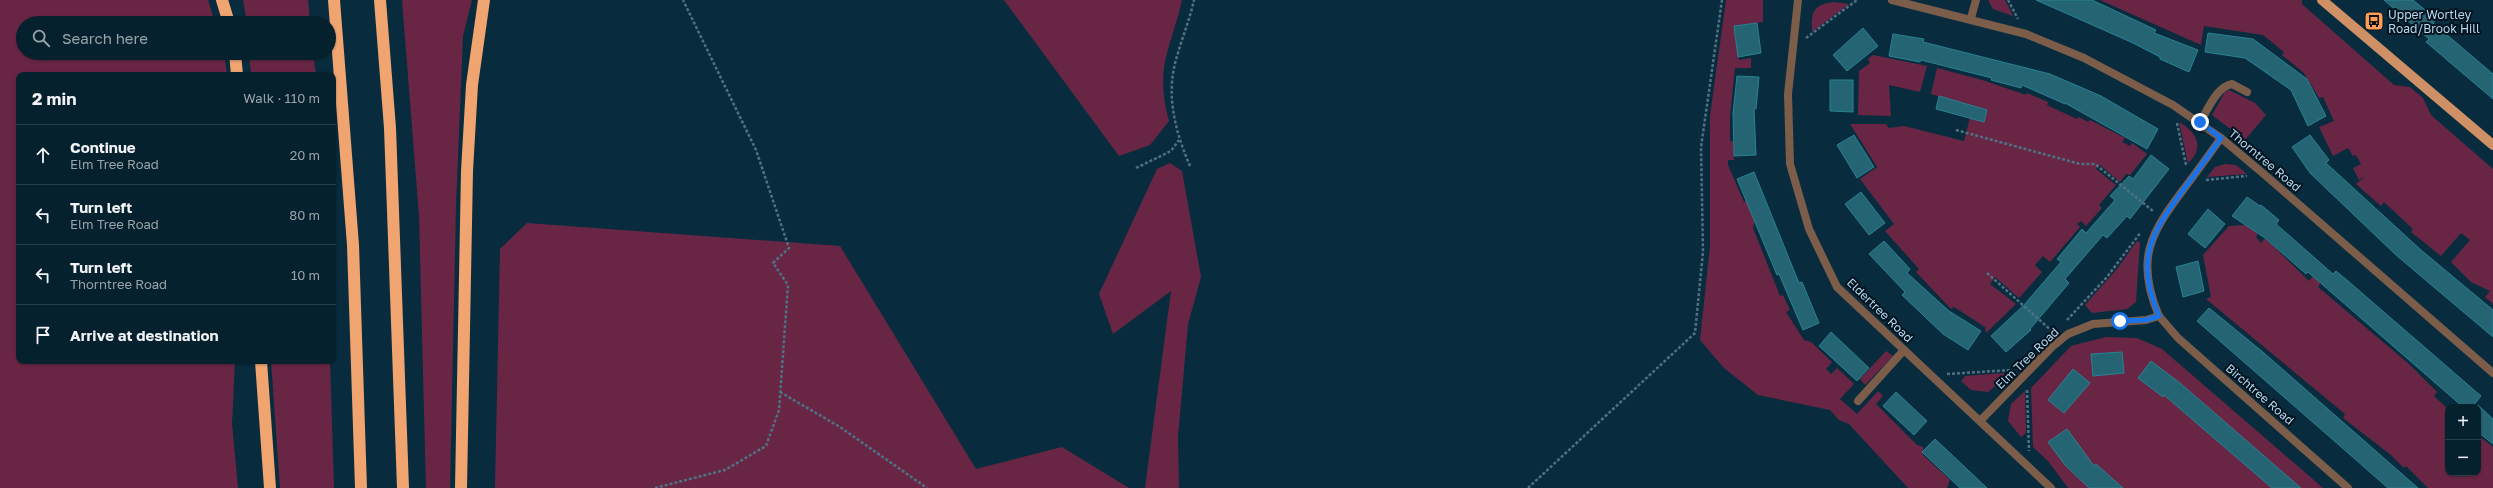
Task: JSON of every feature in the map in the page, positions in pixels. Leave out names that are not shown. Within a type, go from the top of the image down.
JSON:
[{"type":"highway","points":[[222,0],[227,16]]},
{"type":"highway","points":[[334,0],[335,16]]},
{"type":"highway","points":[[380,0],[390,128],[403,488]]},
{"type":"highway","points":[[461,488],[467,171],[472,85],[484,0]]},
{"type":"highway","points":[[336,26],[353,245],[360,488]]},
{"type":"highway","points":[[236,60],[237,72]]},
{"type":"highway","points":[[261,364],[270,488]]},
{"type":"main road","points":[[2322,0],[2493,145]]},
{"type":"street","name":"Eldertree Road","points":[[1798,0],[1788,94],[1790,164],[1808,229],[1837,287],[1981,420],[2051,488]]},
{"type":"street","name":"Thorntree Road","points":[[1892,0],[1971,18],[2026,34],[2084,58],[2173,105],[2200,122],[2221,138],[2493,374]]},
{"type":"street","points":[[1971,18],[1976,0]]},
{"type":"street","points":[[2200,122],[2221,90],[2227,85],[2232,84],[2247,92]]},
{"type":"street","points":[[2159,316],[2152,298],[2148,267],[2151,242],[2162,218],[2221,138]]},
{"type":"street","name":"Elm Tree Road","points":[[1981,420],[2060,339],[2093,324],[2146,320],[2159,316]]},
{"type":"street","name":"Birchtree Road","points":[[2159,316],[2178,338],[2348,488]]},
{"type":"street","points":[[1858,401],[1904,350]]},
{"type":"path","points":[[655,488],[725,470],[766,446],[779,410],[788,284],[773,263],[789,248],[756,150],[683,0]]},
{"type":"path","points":[[1190,166],[1179,140],[1172,90],[1174,68],[1194,0]]},
{"type":"path","points":[[1528,488],[1695,333],[1703,252],[1701,148],[1722,0]]},
{"type":"path","points":[[1792,48],[1857,0]]},
{"type":"path","points":[[2008,0],[2026,34]]},
{"type":"path","points":[[2173,105],[2189,181],[2264,175]]},
{"type":"path","points":[[1956,130],[2080,164],[2095,164],[2162,218]]},
{"type":"path","points":[[1136,168],[1171,151],[1179,140]]},
{"type":"path","points":[[2065,322],[2108,277],[2145,227]]},
{"type":"path","points":[[1987,273],[2060,339]]},
{"type":"path","points":[[2054,333],[2057,330]]},
{"type":"path","points":[[1931,375],[2029,371],[2030,467]]},
{"type":"path","points":[[780,392],[840,427],[927,488]]},
{"type":"shaded area","points":[[0,0],[208,0],[213,16],[16,16],[16,60],[225,60],[227,72],[16,72],[16,364],[235,364],[232,424],[238,488],[0,488]]},
{"type":"shaded area","points":[[243,0],[308,0],[309,16],[246,16]]},
{"type":"shaded area","points":[[402,0],[472,0],[463,36],[456,206],[450,488],[426,488],[419,216]]},
{"type":"shaded area","points":[[1004,0],[1182,0],[1169,46],[1164,72],[1163,86],[1169,121],[1150,145],[1119,156]]},
{"type":"shaded area","points":[[1726,0],[1763,0],[1763,22],[1734,26],[1739,60],[1751,58],[1751,68],[1735,68],[1730,116],[1730,141],[1733,141],[1734,160],[1728,160],[1728,165],[1744,202],[1747,201],[1755,220],[1753,228],[1780,296],[1783,295],[1790,310],[1786,312],[1804,340],[1811,342],[1832,362],[1826,369],[1831,374],[1837,368],[1854,384],[1840,399],[1857,414],[1878,391],[1883,396],[1876,404],[1917,445],[1923,447],[1923,455],[1950,480],[1947,488],[1908,488],[1849,424],[1839,420],[1830,410],[1758,395],[1724,368],[1700,340],[1710,246],[1710,116]]},
{"type":"shaded area","points":[[1988,0],[2005,0],[2013,16],[1993,9]]},
{"type":"shaded area","points":[[2100,0],[2302,0],[2302,4],[2394,85],[2410,87],[2423,98],[2431,115],[2493,169],[2493,304],[2485,297],[2490,291],[2471,282],[2451,262],[2470,240],[2461,233],[2441,256],[2411,232],[2413,229],[2384,202],[2381,206],[2356,184],[2366,176],[2359,180],[2353,168],[2361,164],[2356,155],[2353,156],[2348,148],[2333,156],[2319,127],[2334,121],[2323,97],[2319,98],[2304,73],[2282,55],[2284,52],[2263,35],[2204,26],[2201,45]]},
{"type":"shaded area","points":[[1834,2],[1849,4],[1812,32],[1812,19],[1815,10],[1822,5]]},
{"type":"shaded area","points":[[1873,55],[1927,66],[1920,92],[1889,85],[1891,116],[1858,115],[1859,71],[1870,63],[1868,59]]},
{"type":"shaded area","points":[[250,60],[314,60],[316,72],[251,72]]},
{"type":"shaded area","points":[[1937,68],[1982,80],[2026,95],[2027,93],[2048,102],[2047,105],[2077,119],[2079,117],[2088,122],[2090,120],[2125,138],[2122,142],[2130,146],[2132,143],[2147,154],[2130,175],[2126,174],[2120,182],[2100,165],[2096,169],[2116,185],[2099,205],[2102,208],[2086,226],[2081,221],[2077,224],[2080,227],[2050,262],[2043,256],[2035,265],[2042,272],[2019,298],[1995,277],[1990,284],[2016,304],[1986,333],[1985,327],[1954,307],[1951,309],[1916,272],[1919,269],[1885,231],[1894,224],[1860,179],[1877,167],[1850,124],[1886,124],[1889,128],[1904,126],[1964,141],[1973,106],[1931,94]]},
{"type":"shaded area","points":[[2229,90],[2255,103],[2266,115],[2245,140],[2212,115],[2225,92]]},
{"type":"shaded area","points":[[2179,122],[2194,135],[2197,141],[2196,152],[2188,163]]},
{"type":"shaded area","points":[[1170,163],[1182,171],[1201,277],[1188,324],[1178,437],[1179,488],[1145,488],[1171,291],[1113,334],[1099,294],[1157,169]]},
{"type":"shaded area","points":[[2225,164],[2236,165],[2247,174],[2207,177],[2215,167]]},
{"type":"shaded area","points":[[527,223],[840,246],[976,469],[1062,447],[1129,488],[495,488],[500,249]]},
{"type":"shaded area","points":[[2246,225],[2258,234],[2256,237],[2261,243],[2265,238],[2309,281],[2313,276],[2321,282],[2318,287],[2409,364],[2437,392],[2434,396],[2445,406],[2445,476],[2481,476],[2481,437],[2493,447],[2493,488],[2428,488],[2406,466],[2404,468],[2391,455],[2343,418],[2345,414],[2206,299],[2211,297],[2203,255],[2229,226]]},
{"type":"shaded area","points":[[2137,241],[2140,242],[2136,302],[2127,309],[2092,313],[2085,305],[2117,269]]},
{"type":"shaded area","points":[[2106,337],[2137,338],[2162,349],[2323,488],[2068,488],[2048,461],[2033,447],[2031,388],[2071,346]]},
{"type":"shaded area","points":[[1886,351],[1893,356],[1865,385],[1860,379]]},
{"type":"shaded area","points":[[271,364],[330,364],[334,488],[280,488]]},
{"type":"shaded area","points":[[2004,373],[2005,378],[1988,392],[1971,390],[1961,381],[1965,376]]},
{"type":"shaded area","points":[[2025,391],[2026,433],[2021,437],[2008,421],[2011,404]]},
{"type":"building","points":[[2036,0],[2092,0],[2156,30],[2154,33],[2198,50],[2189,72],[2160,59],[2160,57],[2133,43]]},
{"type":"building","points":[[2384,0],[2413,0],[2436,19],[2433,23],[2493,74],[2493,99],[2426,42],[2429,39]]},
{"type":"building","points":[[1757,23],[1761,53],[1738,57],[1734,26]]},
{"type":"building","points":[[1863,28],[1878,46],[1847,71],[1833,55]]},
{"type":"building","points":[[2208,33],[2253,39],[2307,79],[2326,116],[2308,126],[2291,90],[2245,58],[2205,52]]},
{"type":"building","points":[[1893,34],[1924,39],[1923,42],[2050,74],[2101,96],[2158,129],[2147,149],[2065,103],[2022,85],[2021,88],[1991,80],[1992,78],[1921,60],[1920,62],[1889,56]]},
{"type":"building","points":[[1737,76],[1759,77],[1756,109],[1754,109],[1756,155],[1734,156],[1733,113]]},
{"type":"building","points":[[1830,80],[1853,80],[1853,112],[1830,111]]},
{"type":"building","points":[[1939,96],[1987,110],[1984,122],[1936,109]]},
{"type":"building","points":[[1854,135],[1874,167],[1857,178],[1837,145]]},
{"type":"building","points":[[2310,135],[2329,160],[2326,163],[2421,250],[2493,310],[2493,337],[2396,255],[2310,173],[2292,147]]},
{"type":"building","points":[[2151,155],[2169,169],[2130,219],[2127,216],[2107,238],[2103,235],[2065,279],[2069,283],[2030,329],[2031,330],[2006,352],[1991,336],[2024,305],[2061,262],[2057,259],[2082,229],[2086,233],[2115,200],[2110,196],[2129,176],[2133,179]]},
{"type":"building","points":[[1754,172],[1799,283],[1802,282],[1819,323],[1803,330],[1779,274],[1777,275],[1737,179]]},
{"type":"building","points":[[1861,192],[1885,223],[1869,235],[1845,204]]},
{"type":"building","points":[[2247,197],[2260,206],[2261,205],[2279,220],[2276,224],[2333,274],[2336,271],[2481,396],[2474,404],[2460,404],[2308,272],[2306,274],[2265,238],[2232,216]]},
{"type":"building","points":[[2208,209],[2225,224],[2205,248],[2188,234]]},
{"type":"building","points":[[1884,241],[1910,269],[1907,273],[1949,311],[1981,331],[1968,350],[1943,334],[1902,295],[1905,292],[1869,254]]},
{"type":"building","points":[[2198,261],[2204,291],[2183,297],[2176,267]]},
{"type":"building","points":[[2209,308],[2264,353],[2418,488],[2388,488],[2197,321]]},
{"type":"building","points":[[1831,332],[1869,368],[1857,381],[1819,346]]},
{"type":"building","points":[[2122,352],[2124,373],[2093,376],[2091,354]]},
{"type":"building","points":[[2151,361],[2180,383],[2301,488],[2272,488],[2164,395],[2163,397],[2138,378]]},
{"type":"building","points":[[2073,369],[2090,383],[2064,413],[2048,400]]},
{"type":"building","points":[[1896,392],[1927,421],[1914,435],[1883,406]]},
{"type":"building","points":[[2481,408],[2493,419],[2493,444],[2481,434]]},
{"type":"building","points":[[2067,429],[2094,466],[2096,464],[2123,488],[2089,488],[2065,465],[2048,442]]},
{"type":"building","points":[[1935,439],[1987,488],[1960,488],[1922,452]]},
{"type":"place","name":"Upper Wortley Road/Brook Hill","points":[[2374,21]]},
{"type":"route","points":[[2120,321],[2146,320],[2159,316],[2152,298],[2148,278],[2148,258],[2153,235],[2158,223],[2221,138],[2200,122]]}]
